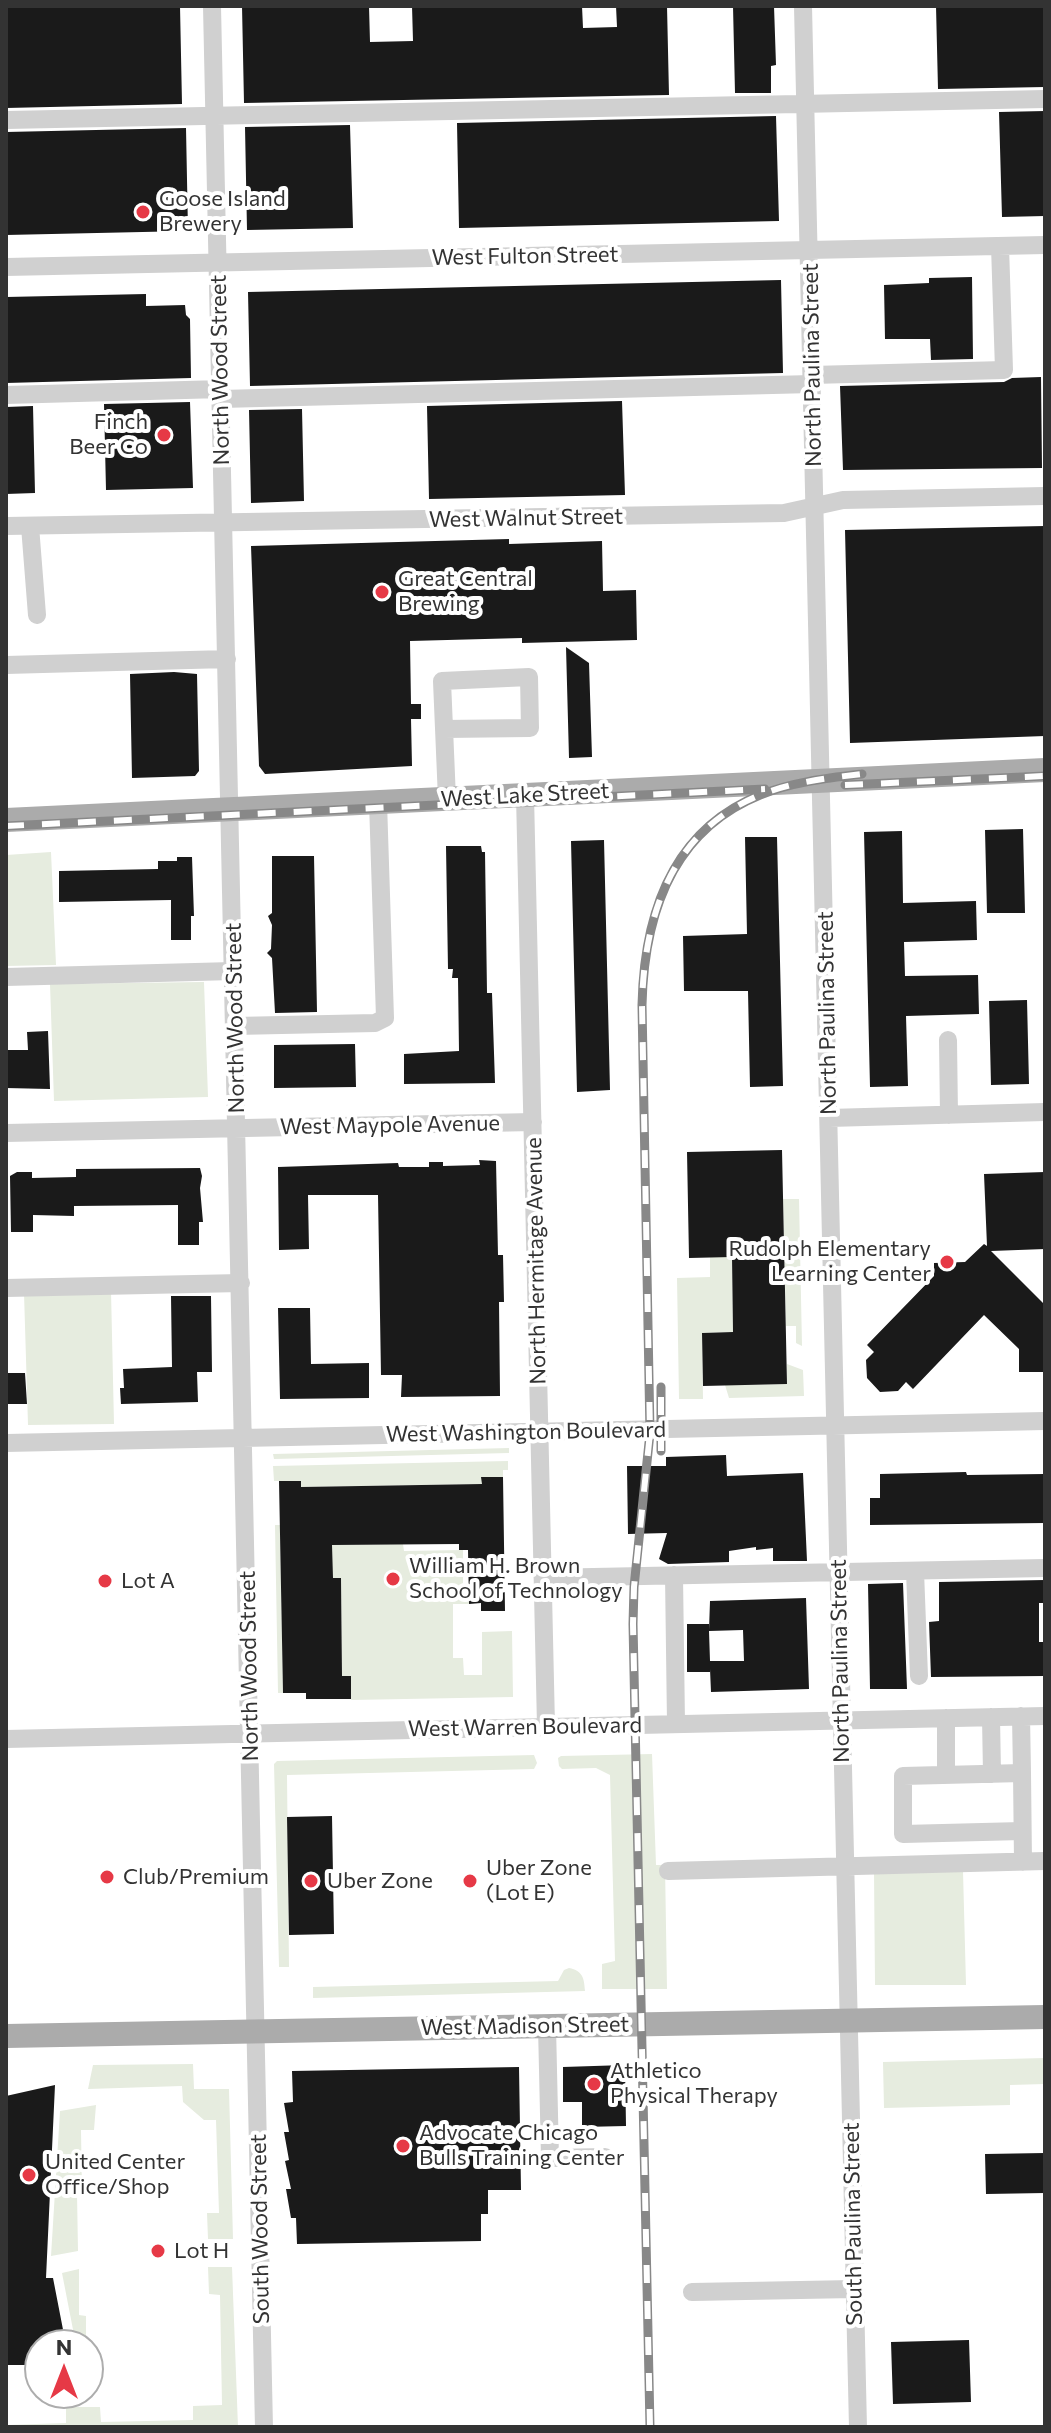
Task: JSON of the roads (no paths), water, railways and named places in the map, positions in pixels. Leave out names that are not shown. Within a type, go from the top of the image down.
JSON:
[{"type":"main road","name":"West Lake Street","points":[[6,820],[1045,770]]},
{"type":"main road","name":"West Madison Street","points":[[6,2036],[1045,2017]]},
{"type":"street","name":"North Wood Street","points":[[212,6],[256,2030]]},
{"type":"street","name":"North Paulina Street","points":[[803,6],[848,2020]]},
{"type":"street","points":[[6,120],[1045,99]]},
{"type":"street","name":"West Fulton Street","points":[[6,267],[1045,245]]},
{"type":"street","points":[[6,395],[221,394],[812,380],[1004,370],[1000,246]]},
{"type":"street","name":"West Walnut Street","points":[[6,526],[784,513],[843,500],[1045,496]]},
{"type":"street","points":[[30,526],[37,615]]},
{"type":"street","points":[[6,665],[227,659]]},
{"type":"street","points":[[444,729],[530,728],[529,677],[442,681],[444,729],[447,799]]},
{"type":"street","name":"North Hermitage Avenue","points":[[525,795],[546,1726]]},
{"type":"street","points":[[235,1026],[375,1023],[385,1018],[378,802]]},
{"type":"street","points":[[6,977],[233,971]]},
{"type":"street","points":[[948,1040],[949,1115]]},
{"type":"street","points":[[829,1118],[1045,1112]]},
{"type":"street","name":"West Maypole Avenue","points":[[6,1133],[533,1122]]},
{"type":"street","points":[[6,1288],[241,1283]]},
{"type":"street","name":"West Washington Boulevard","points":[[6,1443],[1045,1421]]},
{"type":"street","points":[[543,1578],[1045,1568]]},
{"type":"street","points":[[915,1571],[919,1676]]},
{"type":"street","points":[[674,1575],[676,1724]]},
{"type":"street","points":[[1021,1716],[1023,1862]]},
{"type":"street","name":"West Warren Boulevard","points":[[6,1739],[1045,1716]]},
{"type":"street","points":[[991,1717],[992,1774]]},
{"type":"street","points":[[946,1718],[946,1775]]},
{"type":"street","points":[[1022,1773],[903,1776],[903,1834],[1022,1831]]},
{"type":"street","points":[[991,1831],[992,1863]]},
{"type":"street","points":[[962,1832],[964,1864]]},
{"type":"street","points":[[668,1871],[1045,1861]]},
{"type":"street","name":"South Paulina Street","points":[[848,2020],[858,2427]]},
{"type":"street","points":[[547,2026],[550,2158],[605,2157]]},
{"type":"street","name":"South Wood Street","points":[[256,2030],[264,2427]]},
{"type":"street","points":[[692,2292],[854,2289]]},
{"type":"railway","points":[[650,2427],[633,1624],[650,1433],[642,1005],[644,972],[657,909],[668,880],[704,830],[729,811],[760,795],[810,781],[862,774]]},
{"type":"railway","points":[[845,785],[1045,776]]},
{"type":"railway","points":[[6,826],[765,789]]},
{"type":"railway","points":[[661,1387],[661,1451]]},
{"type":"place","name":"Goose Island Brewery","points":[[143,212]]},
{"type":"place","name":"Finch Beer Co","points":[[164,435]]},
{"type":"place","name":"Great Central Brewing","points":[[382,592]]},
{"type":"place","name":"Rudolph Elementary Learning Center","points":[[947,1262]]},
{"type":"place","name":"William H. Brown School of Technology","points":[[393,1579]]},
{"type":"place","name":"Lot A","points":[[105,1581]]},
{"type":"place","name":"Club/Premium","points":[[107,1877]]},
{"type":"place","name":"Uber Zone","points":[[311,1881]]},
{"type":"place","name":"Uber Zone (Lot E)","points":[[470,1881]]},
{"type":"place","name":"Athletico Physical Therapy","points":[[594,2084]]},
{"type":"place","name":"Advocate Chicago Bulls Training Center","points":[[403,2146]]},
{"type":"place","name":"United Center Office/Shop","points":[[29,2175]]},
{"type":"place","name":"Lot H","points":[[158,2251]]}]
